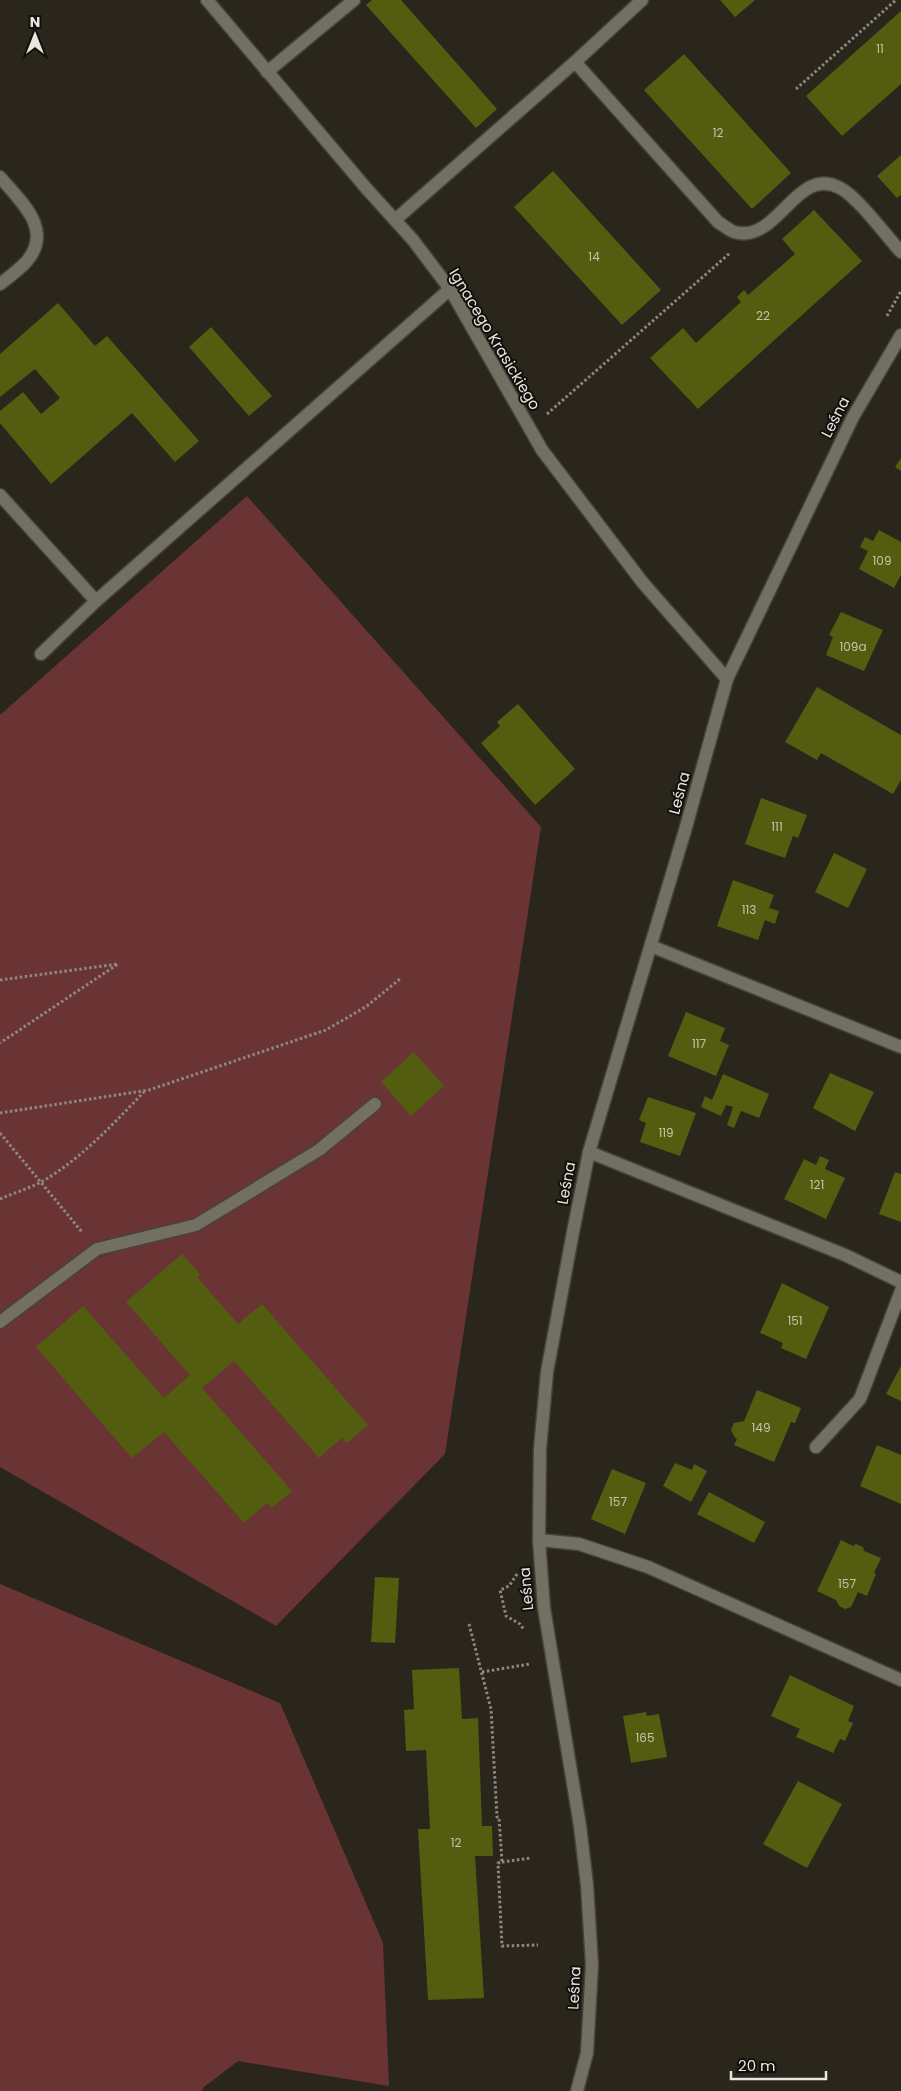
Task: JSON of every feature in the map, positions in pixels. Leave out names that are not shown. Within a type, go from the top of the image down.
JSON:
[{"type":"street","name":"Ignacego Krasickiego","points":[[207,0],[395,220],[450,289],[542,450],[643,583],[727,679]]},
{"type":"street","points":[[268,72],[354,0]]},
{"type":"street","points":[[395,220],[575,62],[642,0]]},
{"type":"street","points":[[575,62],[718,222],[734,232],[748,232],[762,228],[807,188],[816,183],[828,183],[840,188],[851,196],[901,252]]},
{"type":"street","points":[[0,177],[36,223],[38,239],[34,251],[26,261],[0,284]]},
{"type":"street","points":[[41,654],[96,601],[450,289]]},
{"type":"street","name":"Leśna","points":[[577,2091],[587,2053],[592,1965],[580,1826],[544,1608],[539,1540],[540,1448],[547,1372],[589,1152],[651,946],[727,679],[853,417],[901,335]]},
{"type":"street","points":[[0,495],[96,601]]},
{"type":"street","points":[[651,946],[901,1047]]},
{"type":"street","points":[[0,1322],[97,1249],[196,1225],[318,1150],[375,1104]]},
{"type":"street","points":[[589,1152],[845,1254],[901,1282]]},
{"type":"street","points":[[816,1447],[860,1399],[901,1291]]},
{"type":"street","points":[[539,1540],[579,1544],[648,1567],[901,1680]]},
{"type":"path","points":[[796,89],[896,0]]},
{"type":"path","points":[[529,429],[758,229]]},
{"type":"path","points":[[0,980],[118,964],[0,1042]]},
{"type":"path","points":[[0,1113],[145,1091],[326,1030],[367,1006],[400,979]]},
{"type":"path","points":[[0,1198],[41,1182],[67,1166],[101,1136],[145,1091]]},
{"type":"path","points":[[0,1133],[97,1249]]},
{"type":"path","points":[[469,1624],[491,1709],[497,1818],[499,1818],[502,1862]]},
{"type":"path","points":[[482,1672],[530,1664]]},
{"type":"path","points":[[531,1858],[498,1863],[502,1946],[538,1945]]},
{"type":"shaded area","points":[[247,496],[541,827],[445,1454],[276,1626],[0,1467],[0,715]]},
{"type":"shaded area","points":[[0,1584],[280,1703],[383,1943],[389,2086],[238,2061],[204,2087],[202,2091],[0,2091]]},
{"type":"building","points":[[372,0],[401,0],[497,109],[476,128],[366,5]]},
{"type":"building","points":[[720,0],[755,0],[735,17]]},
{"type":"building","points":[[901,11],[901,84],[842,136],[806,96]]},
{"type":"building","points":[[684,54],[791,173],[752,209],[644,90]]},
{"type":"building","points":[[901,155],[901,195],[897,198],[877,176]]},
{"type":"building","points":[[553,171],[661,290],[622,325],[514,207]]},
{"type":"building","points":[[814,210],[862,261],[698,409],[650,358],[683,328],[696,343],[741,302],[737,297],[744,290],[748,295],[795,254],[782,239]]},
{"type":"building","points":[[58,303],[95,346],[107,336],[199,441],[175,462],[132,413],[51,484],[0,423],[0,411],[23,392],[41,414],[60,398],[35,369],[0,397],[0,354]]},
{"type":"building","points":[[211,327],[272,396],[249,416],[189,347]]},
{"type":"building","points":[[901,458],[901,471],[895,467]]},
{"type":"building","points":[[879,530],[901,542],[901,575],[894,588],[859,569],[868,551],[860,547],[865,537],[873,541]]},
{"type":"building","points":[[841,612],[883,630],[864,671],[826,655],[833,637],[829,635]]},
{"type":"building","points":[[817,687],[901,735],[901,780],[893,794],[821,753],[817,760],[785,742]]},
{"type":"building","points":[[518,704],[575,769],[535,805],[481,743],[500,726],[497,722]]},
{"type":"building","points":[[761,798],[807,815],[798,838],[793,836],[785,858],[745,844]]},
{"type":"building","points":[[834,853],[867,869],[848,908],[815,892]]},
{"type":"building","points":[[733,880],[774,895],[769,908],[779,911],[775,924],[765,920],[758,940],[717,926]]},
{"type":"building","points":[[686,1012],[725,1028],[720,1041],[729,1045],[716,1076],[668,1056]]},
{"type":"building","points":[[414,1052],[444,1086],[411,1116],[381,1082]]},
{"type":"building","points":[[830,1073],[874,1092],[855,1131],[813,1108]]},
{"type":"building","points":[[723,1074],[769,1094],[759,1118],[741,1111],[734,1128],[727,1125],[733,1107],[726,1105],[721,1116],[701,1107],[705,1096],[712,1100]]},
{"type":"building","points":[[648,1097],[696,1113],[680,1156],[640,1142],[646,1123],[639,1120]]},
{"type":"building","points":[[820,1156],[829,1160],[825,1169],[845,1178],[826,1219],[784,1199],[804,1159],[816,1165]]},
{"type":"building","points":[[895,1172],[901,1174],[901,1222],[879,1214]]},
{"type":"building","points":[[182,1254],[200,1274],[197,1277],[238,1324],[262,1304],[368,1425],[347,1443],[342,1438],[319,1458],[234,1361],[202,1388],[292,1491],[272,1508],[267,1503],[244,1523],[164,1432],[132,1458],[36,1347],[83,1306],[164,1398],[190,1375],[126,1302]]},
{"type":"building","points":[[782,1283],[829,1307],[806,1359],[781,1348],[783,1343],[760,1333]]},
{"type":"building","points":[[901,1366],[901,1401],[886,1394]]},
{"type":"building","points":[[757,1390],[801,1408],[795,1423],[791,1422],[774,1462],[734,1445],[737,1439],[731,1430],[734,1423],[744,1421]]},
{"type":"building","points":[[877,1445],[901,1455],[901,1504],[860,1486]]},
{"type":"building","points":[[675,1463],[692,1470],[694,1464],[707,1471],[691,1502],[663,1486]]},
{"type":"building","points":[[612,1469],[646,1483],[625,1534],[591,1519]]},
{"type":"building","points":[[709,1492],[765,1522],[754,1543],[697,1514]]},
{"type":"building","points":[[841,1540],[853,1546],[856,1544],[863,1547],[864,1551],[881,1558],[867,1596],[858,1592],[851,1607],[845,1609],[839,1606],[836,1600],[817,1591]]},
{"type":"building","points":[[375,1577],[399,1578],[395,1643],[371,1642]]},
{"type":"building","points":[[459,1668],[462,1719],[478,1718],[482,1826],[492,1826],[493,1856],[475,1856],[484,1998],[428,2000],[418,1829],[430,1829],[426,1750],[406,1751],[404,1710],[414,1709],[412,1670]]},
{"type":"building","points":[[790,1675],[854,1706],[848,1721],[853,1723],[845,1741],[840,1739],[833,1753],[796,1737],[800,1729],[771,1716]]},
{"type":"building","points":[[646,1712],[647,1716],[659,1714],[667,1757],[631,1763],[623,1716]]},
{"type":"building","points":[[798,1781],[842,1804],[807,1868],[763,1844]]}]
